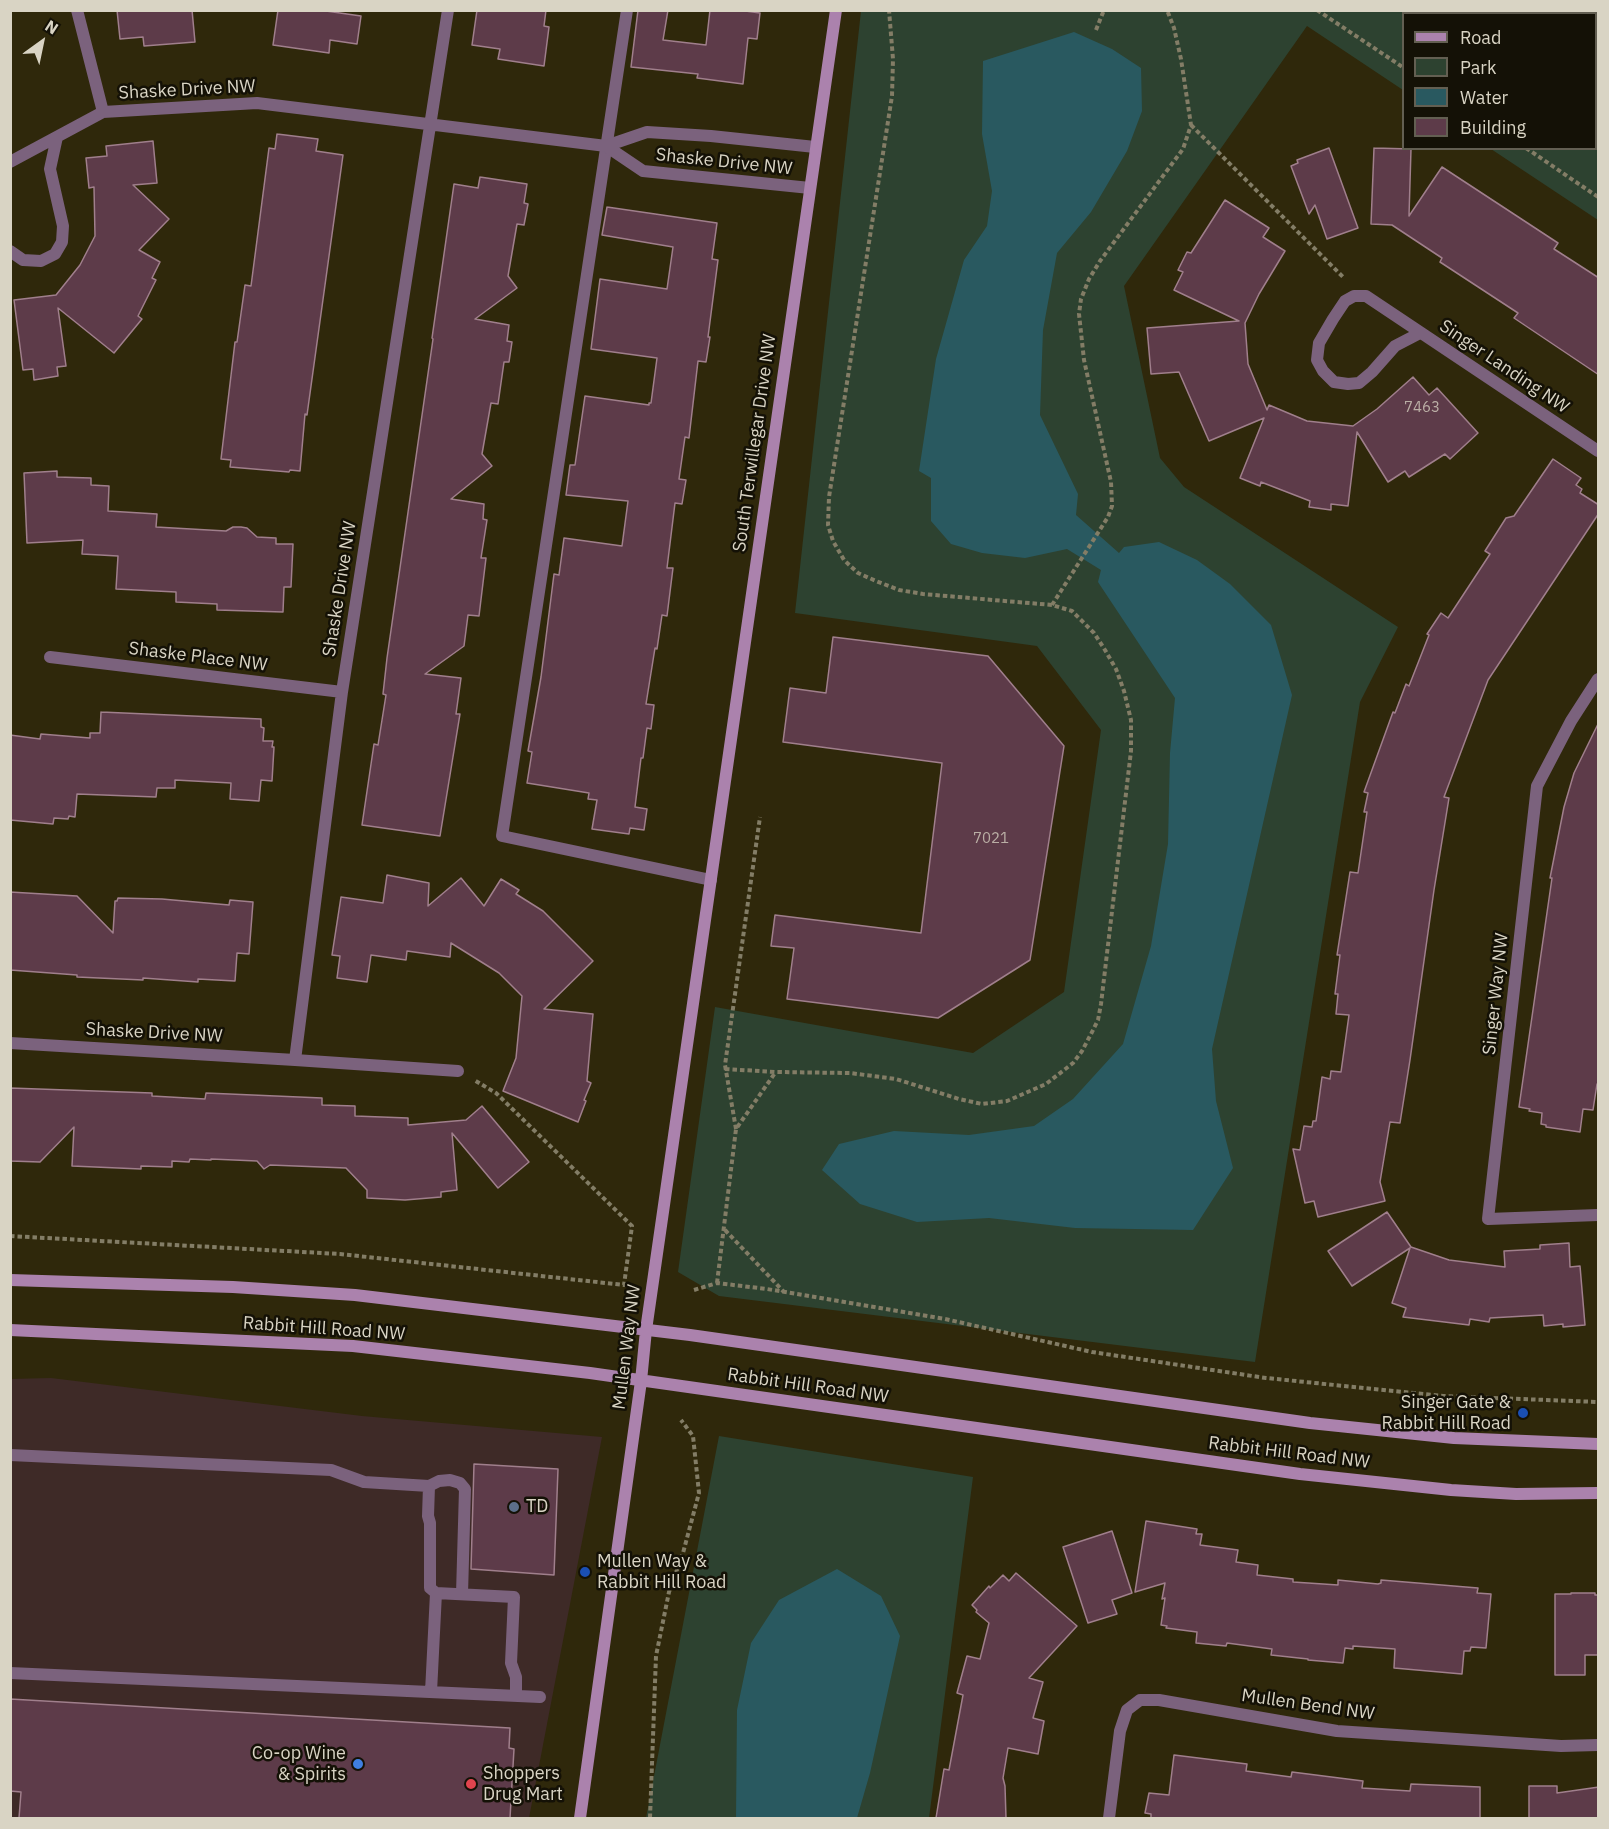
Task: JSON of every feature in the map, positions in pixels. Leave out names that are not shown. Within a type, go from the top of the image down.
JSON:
[{"type":"main road","name":"South Terwillegar Drive NW","points":[[711,880],[836,10]]},
{"type":"main road","name":"Mullen Way NW","points":[[580,1818],[641,1381],[646,1330],[711,880]]},
{"type":"main road","name":"Rabbit Hill Road NW","points":[[10,1280],[233,1287],[355,1295],[646,1330],[1310,1423],[1454,1438],[1599,1444]]},
{"type":"main road","name":"Rabbit Hill Road NW","points":[[10,1330],[353,1346],[590,1373],[1300,1474],[1451,1490],[1505,1493],[1599,1493]]},
{"type":"street","points":[[77,10],[104,112]]},
{"type":"street","points":[[431,125],[448,10]]},
{"type":"street","points":[[627,10],[502,836],[711,880]]},
{"type":"street","name":"Shaske Drive NW","points":[[10,162],[104,112],[257,102],[606,146],[647,132],[815,147]]},
{"type":"street","name":"Shaske Drive NW","points":[[295,1060],[342,692],[431,125]]},
{"type":"street","points":[[10,251],[23,260],[41,261],[55,254],[62,242],[63,226],[50,169],[57,137]]},
{"type":"street","name":"Shaske Drive NW","points":[[606,146],[644,171],[810,188]]},
{"type":"street","name":"Singer Landing NW","points":[[1420,333],[1395,346],[1372,372],[1359,382],[1348,384],[1334,382],[1323,372],[1317,360],[1319,344],[1332,319],[1345,301],[1354,296],[1366,296],[1599,451]]},
{"type":"street","name":"Shaske Place NW","points":[[50,657],[342,692]]},
{"type":"street","name":"Singer Way NW","points":[[1599,679],[1571,721],[1537,786],[1488,1219],[1599,1215]]},
{"type":"street","name":"Shaske Drive NW","points":[[10,1043],[458,1071]]},
{"type":"street","points":[[10,1455],[331,1470],[364,1482],[429,1486],[450,1479],[460,1483],[465,1489],[462,1594]]},
{"type":"street","points":[[429,1486],[430,1588],[436,1593],[514,1597],[511,1662],[516,1677],[516,1696]]},
{"type":"street","points":[[431,1692],[436,1593]]},
{"type":"street","points":[[10,1672],[540,1697]]},
{"type":"street","name":"Mullen Bend NW","points":[[1109,1818],[1120,1731],[1127,1710],[1140,1700],[1159,1700],[1337,1731],[1561,1746],[1599,1745]]},
{"type":"path","points":[[725,1069],[850,1073],[896,1079],[982,1104],[1007,1101],[1046,1084],[1073,1063],[1098,1020],[1101,1004],[1131,751],[1131,720],[1116,669],[1094,633],[1072,612],[1052,605],[899,590],[858,573],[844,560],[833,541],[828,525],[829,497],[892,96],[893,59],[889,10]]},
{"type":"path","points":[[1096,30],[1104,10]]},
{"type":"path","points":[[1052,605],[1108,518],[1112,506],[1111,482],[1084,360],[1079,314],[1081,299],[1100,261],[1183,149],[1191,125],[1181,59],[1167,10]]},
{"type":"path","points":[[1317,10],[1402,67]]},
{"type":"path","points":[[1191,125],[1337,271],[1366,296]]},
{"type":"path","points":[[1529,150],[1599,197]]},
{"type":"path","points":[[717,1283],[736,1129],[725,1069],[760,817]]},
{"type":"path","points":[[10,1236],[340,1254],[624,1285],[632,1226],[496,1093],[458,1071]]},
{"type":"path","points":[[736,1129],[776,1072]]},
{"type":"path","points":[[725,1230],[785,1293]]},
{"type":"path","points":[[694,1290],[717,1283],[766,1289],[945,1319],[1092,1352],[1266,1378],[1443,1396],[1599,1402]]},
{"type":"path","points":[[650,1818],[656,1656],[669,1592],[684,1552],[699,1493],[693,1436],[681,1420]]},
{"type":"shaded area","points":[[51,1378],[362,1416],[602,1437],[529,1818],[11,1818],[10,1379]]},
{"type":"green space","points":[[861,11],[1598,11],[1598,220],[1493,150],[1597,150],[1597,12],[1402,12],[1402,89],[1307,26],[1124,286],[1160,458],[1184,487],[1398,627],[1360,702],[1255,1362],[719,1296],[678,1272],[715,1007],[973,1053],[1064,992],[1101,730],[1037,646],[795,613]]},
{"type":"green space","points":[[719,1436],[973,1477],[929,1818],[646,1818]]},
{"type":"water","points":[[1074,32],[1112,49],[1141,68],[1142,111],[1127,151],[1091,212],[1057,253],[1043,330],[1040,415],[1078,494],[1076,515],[1119,553],[1124,547],[1159,542],[1197,560],[1230,584],[1271,625],[1292,695],[1212,1049],[1216,1101],[1233,1168],[1193,1230],[1075,1228],[989,1218],[917,1222],[860,1204],[822,1170],[839,1144],[894,1131],[969,1135],[1034,1126],[1073,1099],[1123,1044],[1151,946],[1168,844],[1170,753],[1175,698],[1098,582],[1101,570],[1067,549],[1025,558],[982,553],[951,544],[931,521],[931,478],[919,471],[936,359],[964,260],[987,226],[992,191],[982,134],[983,61]]},
{"type":"water","points":[[837,1569],[881,1596],[900,1636],[870,1773],[857,1818],[736,1818],[737,1710],[751,1643],[779,1600]]},
{"type":"building","points":[[117,10],[192,10],[195,42],[144,46],[143,37],[120,39]]},
{"type":"building","points":[[278,10],[319,10],[361,16],[357,44],[330,40],[329,53],[273,45]]},
{"type":"building","points":[[477,10],[546,10],[544,26],[549,27],[544,66],[498,59],[500,49],[472,45]]},
{"type":"building","points":[[638,10],[668,10],[663,40],[706,45],[710,10],[760,13],[757,39],[748,38],[743,84],[697,78],[698,74],[631,67]]},
{"type":"building","points":[[277,134],[318,139],[316,151],[343,155],[307,415],[305,414],[300,471],[290,470],[289,472],[230,467],[231,460],[221,459],[235,342],[237,342],[245,285],[251,286],[269,148],[275,149]]},
{"type":"building","points":[[153,141],[157,183],[133,185],[169,219],[139,250],[160,262],[152,278],[156,280],[138,316],[142,319],[114,353],[58,308],[66,366],[57,367],[58,376],[34,380],[33,369],[23,370],[14,300],[56,295],[80,265],[95,236],[94,187],[89,188],[86,158],[107,156],[106,146]]},
{"type":"building","points":[[1329,148],[1358,228],[1327,239],[1315,205],[1309,214],[1291,166],[1298,163],[1297,160]]},
{"type":"building","points":[[1374,148],[1402,149],[1411,150],[1409,216],[1442,167],[1558,243],[1554,249],[1599,278],[1599,375],[1514,318],[1518,313],[1440,262],[1442,258],[1392,225],[1371,224]]},
{"type":"building","points":[[480,177],[527,184],[524,203],[528,204],[524,225],[517,224],[508,276],[517,288],[475,319],[509,325],[507,341],[512,342],[509,362],[504,362],[498,404],[491,403],[482,454],[492,466],[451,499],[484,504],[483,519],[487,520],[481,558],[486,558],[479,616],[468,615],[464,646],[425,674],[461,678],[456,714],[460,714],[440,836],[362,825],[374,744],[378,745],[386,695],[383,694],[387,658],[454,184],[478,188]]},
{"type":"building","points":[[1225,200],[1269,228],[1263,237],[1285,251],[1259,294],[1245,323],[1248,364],[1267,410],[1269,405],[1307,421],[1353,426],[1377,409],[1413,377],[1429,395],[1437,388],[1478,433],[1450,459],[1445,454],[1409,477],[1405,471],[1388,482],[1357,432],[1348,506],[1331,504],[1331,510],[1309,507],[1310,501],[1261,482],[1260,486],[1240,478],[1264,418],[1209,441],[1179,372],[1151,374],[1147,328],[1239,321],[1174,290],[1183,272],[1178,270],[1187,252],[1191,253]]},
{"type":"building","points":[[607,207],[717,223],[712,259],[718,260],[708,337],[710,337],[706,362],[698,361],[689,438],[685,437],[679,479],[686,480],[682,504],[675,503],[667,568],[673,568],[667,616],[662,615],[646,704],[654,705],[651,729],[647,728],[643,758],[641,758],[635,807],[647,809],[644,830],[630,828],[629,834],[592,829],[597,800],[588,799],[589,793],[527,783],[532,752],[528,751],[541,677],[554,574],[559,575],[564,538],[622,546],[628,501],[566,495],[570,465],[575,465],[585,396],[649,405],[651,403],[657,358],[591,349],[600,279],[667,289],[673,247],[602,235]]},
{"type":"building","points":[[1553,459],[1581,478],[1576,485],[1582,489],[1580,493],[1599,505],[1599,513],[1488,680],[1444,797],[1449,798],[1400,1123],[1390,1122],[1380,1182],[1385,1201],[1318,1217],[1314,1201],[1305,1203],[1293,1149],[1300,1150],[1304,1126],[1312,1127],[1313,1121],[1316,1121],[1322,1077],[1330,1079],[1331,1071],[1341,1072],[1349,1015],[1336,1014],[1338,994],[1335,994],[1340,955],[1337,955],[1350,872],[1358,873],[1367,812],[1364,812],[1368,793],[1364,792],[1393,712],[1395,713],[1406,684],[1409,686],[1429,635],[1427,634],[1441,613],[1448,618],[1490,554],[1485,551],[1506,518],[1514,516]]},
{"type":"building","points":[[57,471],[57,477],[91,478],[91,485],[109,486],[108,511],[157,514],[156,527],[226,531],[233,527],[241,527],[247,528],[257,537],[276,538],[276,544],[293,544],[291,587],[284,587],[283,612],[217,610],[217,604],[176,602],[176,592],[116,589],[118,556],[82,554],[83,540],[27,543],[24,473]]},
{"type":"building","points":[[833,637],[988,656],[1064,746],[1030,960],[938,1018],[787,999],[794,948],[771,946],[775,915],[921,933],[942,763],[783,742],[790,688],[826,693]]},
{"type":"building","points":[[101,712],[261,719],[261,727],[264,728],[263,741],[273,741],[272,781],[261,780],[259,801],[230,799],[231,783],[175,780],[175,788],[157,788],[156,797],[77,794],[75,817],[54,818],[53,824],[10,820],[10,735],[40,739],[41,734],[90,738],[90,733],[100,733]]},
{"type":"building","points":[[1599,722],[1599,1084],[1597,1084],[1593,1110],[1583,1109],[1580,1132],[1546,1127],[1541,1124],[1542,1113],[1519,1107],[1552,878],[1550,878],[1564,807],[1574,773]]},
{"type":"building","points":[[387,875],[429,883],[428,906],[461,878],[484,906],[501,879],[519,890],[516,894],[543,911],[593,961],[544,1009],[593,1014],[587,1081],[591,1083],[578,1122],[503,1091],[516,1058],[522,996],[499,973],[451,943],[450,957],[407,951],[406,960],[371,955],[367,982],[337,978],[340,956],[332,955],[341,897],[383,903]]},
{"type":"building","points":[[10,892],[77,896],[113,933],[115,901],[118,898],[229,905],[230,900],[253,902],[249,954],[237,953],[235,981],[198,979],[198,982],[77,977],[77,975],[10,970]]},
{"type":"building","points":[[10,1088],[152,1093],[152,1096],[205,1099],[206,1093],[322,1098],[322,1105],[355,1106],[355,1116],[408,1118],[408,1125],[466,1120],[482,1106],[529,1162],[498,1188],[452,1133],[457,1190],[441,1192],[441,1197],[405,1200],[367,1198],[367,1190],[346,1168],[270,1165],[264,1169],[257,1161],[211,1159],[190,1159],[189,1162],[172,1161],[172,1167],[141,1166],[141,1169],[72,1166],[74,1127],[40,1162],[10,1161]]},
{"type":"building","points":[[1387,1212],[1411,1247],[1449,1260],[1505,1267],[1504,1251],[1540,1249],[1540,1245],[1569,1243],[1570,1267],[1580,1266],[1585,1325],[1544,1326],[1543,1315],[1490,1318],[1489,1322],[1470,1319],[1469,1325],[1403,1317],[1406,1308],[1392,1303],[1410,1248],[1352,1286],[1328,1251]]},
{"type":"building","name":"TD","points":[[474,1464],[558,1469],[554,1575],[471,1569]]},
{"type":"building","points":[[1146,1521],[1197,1529],[1196,1534],[1202,1534],[1200,1545],[1238,1550],[1236,1562],[1258,1565],[1257,1575],[1293,1579],[1293,1582],[1338,1585],[1338,1580],[1378,1584],[1381,1580],[1478,1588],[1477,1593],[1491,1594],[1486,1648],[1471,1647],[1470,1651],[1464,1651],[1462,1674],[1394,1668],[1395,1649],[1353,1646],[1353,1649],[1345,1648],[1343,1663],[1271,1655],[1272,1649],[1227,1643],[1226,1646],[1196,1643],[1197,1632],[1166,1628],[1167,1626],[1161,1625],[1165,1583],[1135,1592]]},
{"type":"building","points":[[1112,1531],[1132,1593],[1112,1600],[1117,1614],[1088,1623],[1063,1547]]},
{"type":"building","points":[[1016,1573],[1077,1626],[1029,1678],[1043,1682],[1033,1718],[1044,1721],[1038,1754],[1008,1748],[1003,1778],[1006,1818],[936,1818],[944,1769],[949,1770],[963,1695],[957,1693],[967,1656],[980,1659],[989,1623],[976,1612],[977,1610],[972,1605],[989,1586],[990,1588],[1003,1575],[1009,1581]]},
{"type":"building","points":[[1555,1594],[1599,1595],[1599,1655],[1585,1655],[1585,1675],[1555,1675]]},
{"type":"building","points":[[10,1699],[510,1728],[509,1748],[514,1749],[510,1818],[19,1818],[21,1792],[10,1791]]},
{"type":"building","points":[[1174,1755],[1247,1764],[1246,1771],[1291,1777],[1292,1772],[1363,1781],[1362,1788],[1410,1791],[1411,1784],[1480,1787],[1480,1818],[1151,1818],[1151,1814],[1145,1813],[1149,1793],[1169,1795]]},
{"type":"building","points":[[1529,1786],[1557,1786],[1557,1793],[1599,1787],[1599,1818],[1529,1818]]},
{"type":"place","name":"Singer Gate & Rabbit Hill Road","points":[[1523,1413]]},
{"type":"place","name":"TD","points":[[514,1507]]},
{"type":"place","name":"Mullen Way & Rabbit Hill Road","points":[[585,1572]]},
{"type":"place","name":"Co-op Wine & Spirits","points":[[358,1764]]},
{"type":"place","name":"Shoppers Drug Mart","points":[[471,1784]]}]
